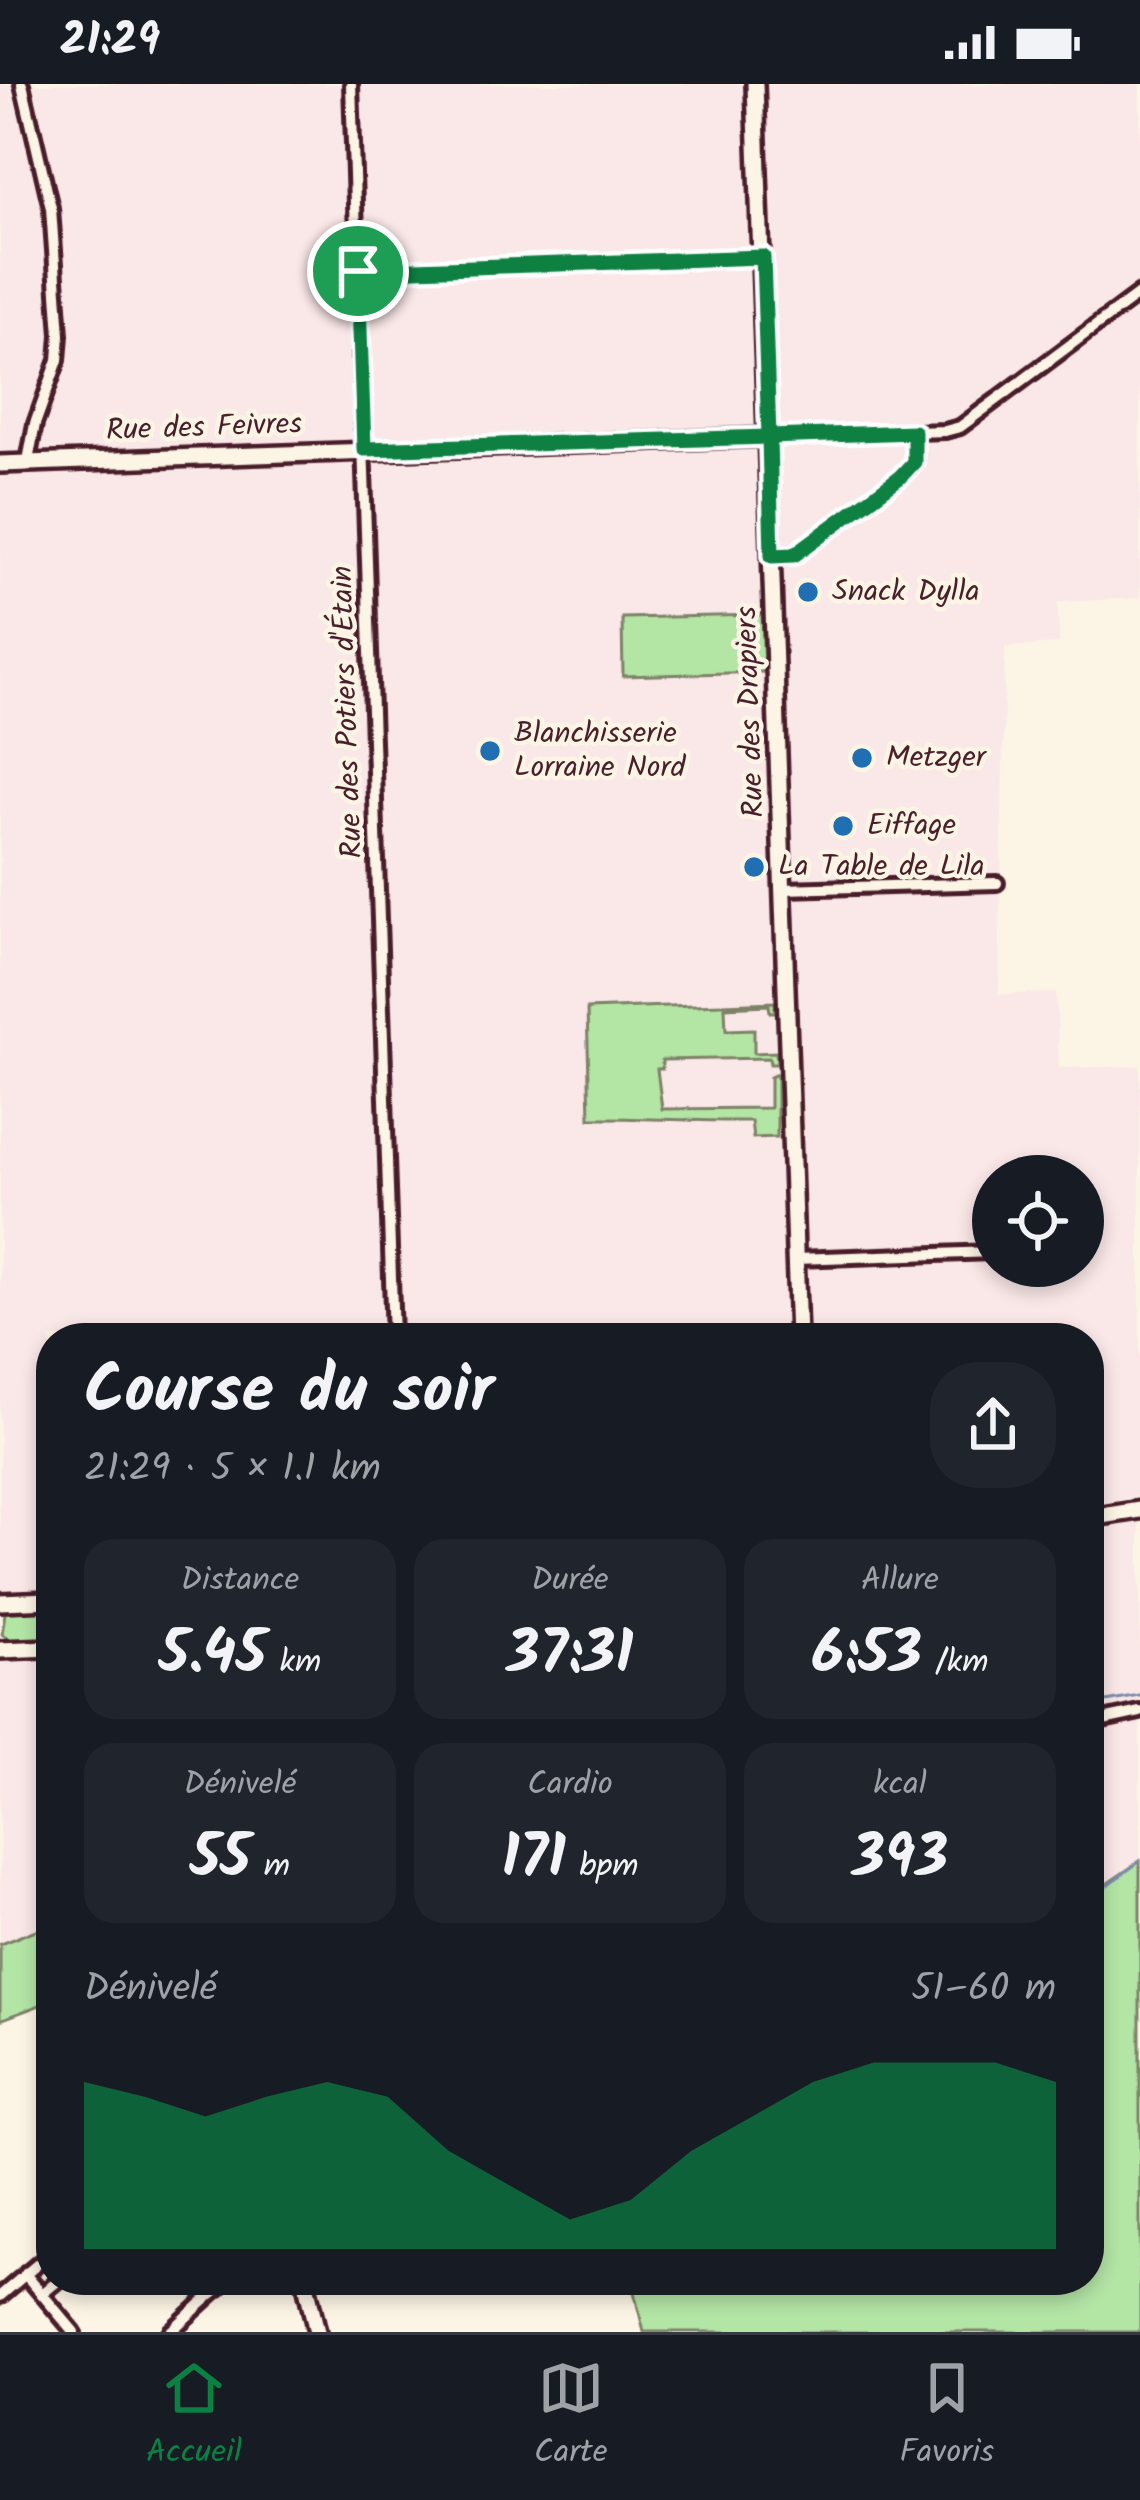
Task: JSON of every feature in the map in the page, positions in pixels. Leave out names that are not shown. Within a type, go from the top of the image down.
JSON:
[{"type":"street","points":[[22,84],[51,208],[61,335],[28,461]]},
{"type":"street","name":"Rue des Potiers d'Étain","points":[[351,84],[393,1323]]},
{"type":"street","name":"Rue des Drapiers","points":[[755,84],[798,1323]]},
{"type":"street","points":[[358,271],[763,257]]},
{"type":"street","name":"Rue des Feivres","points":[[0,464],[945,431],[968,423],[1140,293]]},
{"type":"street","points":[[772,556],[794,555],[900,477],[914,462],[914,432]]},
{"type":"street","points":[[784,889],[997,883]]},
{"type":"street","points":[[796,1259],[972,1253]]},
{"type":"street","points":[[1104,1516],[1140,1510]]},
{"type":"street","points":[[0,1602],[36,1601]]},
{"type":"street","points":[[1,1648],[36,1648]]},
{"type":"street","points":[[1104,1720],[1140,1712]]},
{"type":"street","points":[[0,2296],[36,2266]]},
{"type":"street","points":[[25,2275],[36,2288]]},
{"type":"street","points":[[42,2295],[74,2332]]},
{"type":"street","points":[[170,2332],[211,2295]]},
{"type":"street","points":[[308,2295],[317,2332]]},
{"type":"shaded area","points":[[0,84],[1140,84],[1140,598],[1058,602],[1059,644],[1005,647],[999,994],[1056,993],[1059,1068],[1140,1066],[1140,1496],[1104,1502],[1104,1323],[36,1323],[36,1612],[0,1616]]},
{"type":"shaded area","points":[[1140,1518],[1140,1861],[1104,1886],[1104,1524]]},
{"type":"shaded area","points":[[36,1621],[36,1934],[0,1948],[0,1624]]},
{"type":"green space","points":[[762,615],[764,672],[623,676],[622,618]]},
{"type":"green space","points":[[775,1002],[775,1012],[770,1012],[769,1005],[725,1007],[726,1030],[754,1029],[754,1053],[776,1052],[777,1064],[770,1064],[769,1058],[662,1060],[662,1069],[657,1069],[662,1109],[770,1108],[770,1077],[777,1074],[777,1137],[753,1138],[751,1121],[590,1118],[587,1009]]},
{"type":"green space","points":[[36,1607],[36,1643],[16,1644],[2,1634],[5,1613]]},
{"type":"green space","points":[[1140,1861],[1140,2332],[644,2332],[635,2295],[1104,2295],[1104,1886]]},
{"type":"green space","points":[[36,1930],[36,2007],[0,2020],[0,1944]]},
{"type":"waterway","points":[[1104,1702],[1140,1696]]},
{"type":"waterway","points":[[1104,1888],[1140,1861]]},
{"type":"place","name":"Snack Dylla","points":[[808,592]]},
{"type":"place","name":"Blanchisserie Lorraine Nord","points":[[490,751]]},
{"type":"place","name":"Metzger","points":[[862,758]]},
{"type":"place","name":"Eiffage","points":[[843,826]]},
{"type":"place","name":"La Table de Lila","points":[[754,867]]},
{"type":"route","points":[[358,271],[364,449],[769,437],[772,556],[794,555],[914,462],[914,432],[769,437],[763,257],[358,271]]}]
